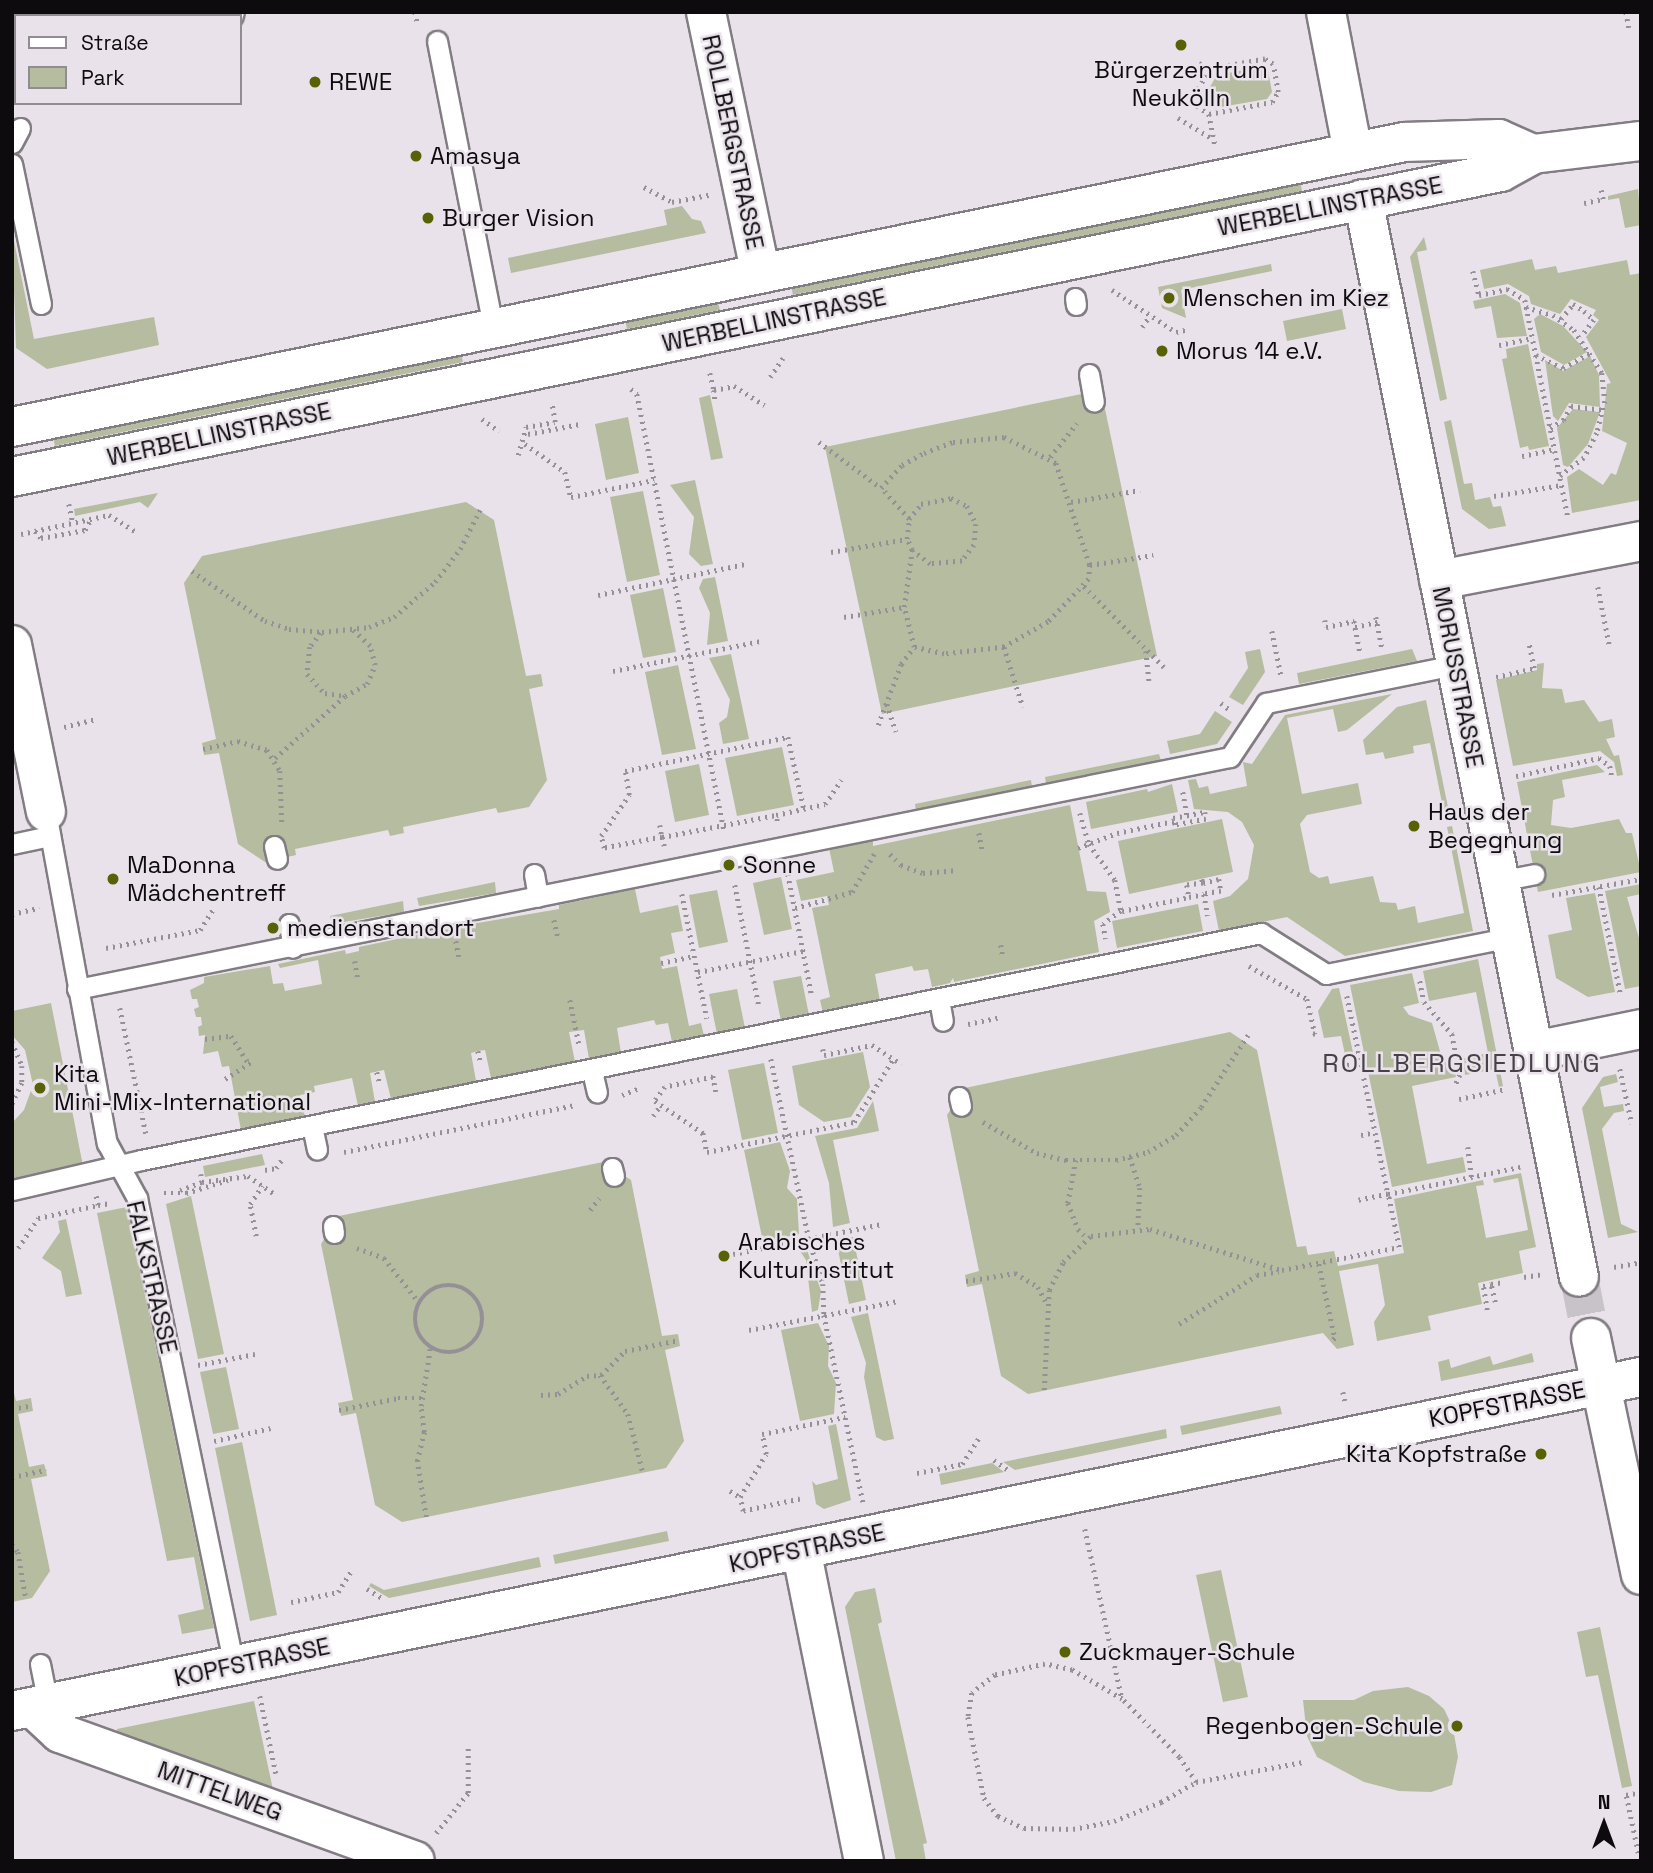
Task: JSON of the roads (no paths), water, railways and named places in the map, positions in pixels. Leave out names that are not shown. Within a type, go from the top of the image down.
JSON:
[{"type":"street","name":"ROLLBERGSTRASSE","points":[[706,12],[743,188],[761,322]]},
{"type":"street","name":"MORUSSTRASSE","points":[[1326,12],[1455,665],[1517,878],[1511,937],[1580,1272]]},
{"type":"street","name":"WERBELLINSTRASSE","points":[[12,427],[755,272],[1353,152],[1426,139],[1499,139],[1533,154]]},
{"type":"street","name":"WERBELLINSTRASSE","points":[[12,477],[1501,172],[1533,154],[1641,141]]},
{"type":"street","points":[[493,326],[503,375]]},
{"type":"street","points":[[1439,580],[1641,541]]},
{"type":"street","name":"FALKSTRASSE","points":[[12,645],[48,824]]},
{"type":"street","points":[[1534,1051],[1631,1014]]},
{"type":"street","points":[[1591,1338],[1641,1575]]},
{"type":"street","name":"KOPFSTRASSE","points":[[31,1707],[247,1679],[801,1549],[1641,1377]]},
{"type":"street","points":[[801,1549],[864,1861]]},
{"type":"street","name":"MITTELWEG","points":[[31,1707],[60,1733],[411,1859]]},
{"type":"lane","points":[[437,41],[493,326]]},
{"type":"lane","points":[[12,164],[41,304]]},
{"type":"lane","points":[[1089,374],[1094,402]]},
{"type":"lane","points":[[78,989],[293,948],[1230,757],[1266,703],[1455,665]]},
{"type":"lane","points":[[12,844],[48,824]]},
{"type":"lane","name":"FALKSTRASSE","points":[[48,824],[107,1143],[137,1198],[247,1679]]},
{"type":"lane","points":[[534,874],[538,897]]},
{"type":"lane","points":[[289,924],[293,948]]},
{"type":"lane","points":[[12,1190],[149,1158],[592,1071],[1261,933],[1326,974],[1511,937]]},
{"type":"lane","points":[[939,999],[950,1023]]},
{"type":"lane","points":[[592,1071],[596,1097]]},
{"type":"lane","points":[[312,1126],[324,1152]]},
{"type":"lane","points":[[31,1707],[40,1664]]},
{"type":"tunnel","points":[[1579,1277],[1591,1338]]},
{"type":"place","name":"Bürgerzentrum Neukölln","points":[[1181,45]]},
{"type":"place","name":"REWE","points":[[315,82]]},
{"type":"place","name":"Amasya","points":[[416,156]]},
{"type":"place","name":"Burger Vision","points":[[428,218]]},
{"type":"place","name":"Menschen im Kiez","points":[[1169,298]]},
{"type":"place","name":"Morus 14 e.V.","points":[[1162,351]]},
{"type":"place","name":"Haus der Begegnung","points":[[1414,826]]},
{"type":"place","name":"Sonne","points":[[729,865]]},
{"type":"place","name":"MaDonna Mädchentreff","points":[[113,879]]},
{"type":"place","name":"medienstandort","points":[[273,928]]},
{"type":"place","name":"Kita Mini-Mix-International","points":[[40,1088]]},
{"type":"place","name":"Arabisches Kulturinstitut","points":[[724,1256]]},
{"type":"place","name":"Kita Kopfstraße","points":[[1541,1454]]},
{"type":"place","name":"Zuckmayer-Schule","points":[[1065,1652]]},
{"type":"place","name":"Regenbogen-Schule","points":[[1457,1726]]},
{"type":"district","name":"ROLLBERGSIEDLUNG","points":[[1462,1064]]}]
